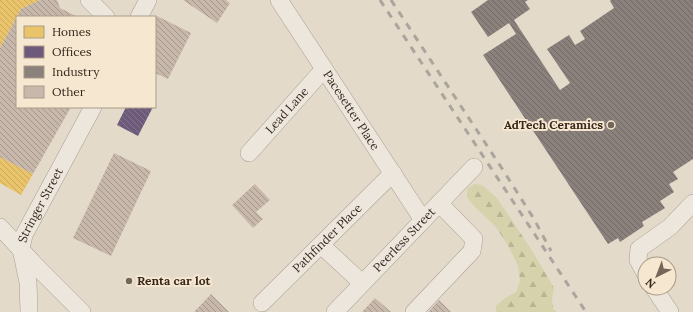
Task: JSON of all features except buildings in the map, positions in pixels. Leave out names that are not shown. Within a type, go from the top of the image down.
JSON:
[{"type":"street","points":[[90,0],[105,16]]},
{"type":"street","points":[[140,16],[148,0]]},
{"type":"street","name":"Pacesetter Place","points":[[280,0],[423,220]]},
{"type":"street","name":"Lead Lane","points":[[249,153],[324,69]]},
{"type":"street","name":"Stringer Street","points":[[28,312],[28,282],[21,249],[24,235],[92,108]]},
{"type":"street","name":"Peerless Street","points":[[334,312],[474,167]]},
{"type":"street","name":"Pathfinder Place","points":[[262,303],[393,173]]},
{"type":"street","points":[[414,312],[472,251],[474,239],[439,203]]},
{"type":"street","points":[[638,256],[639,248],[670,227],[693,203]]},
{"type":"street","points":[[0,227],[82,312]]},
{"type":"street","points":[[321,245],[362,283]]},
{"type":"street","points":[[659,296],[670,312]]},
{"type":"green space","points":[[474,184],[482,185],[497,198],[533,252],[554,288],[552,297],[553,309],[557,312],[496,312],[496,306],[505,298],[516,292],[520,281],[518,266],[509,247],[496,227],[467,197],[467,189]]},
{"type":"railway","points":[[380,0],[586,312]]},
{"type":"railway","points":[[391,0],[503,170],[534,219],[551,251]]},
{"type":"place","name":"AdTech Ceramics","points":[[611,125]]},
{"type":"place","name":"Renta car lot","points":[[129,281]]}]
